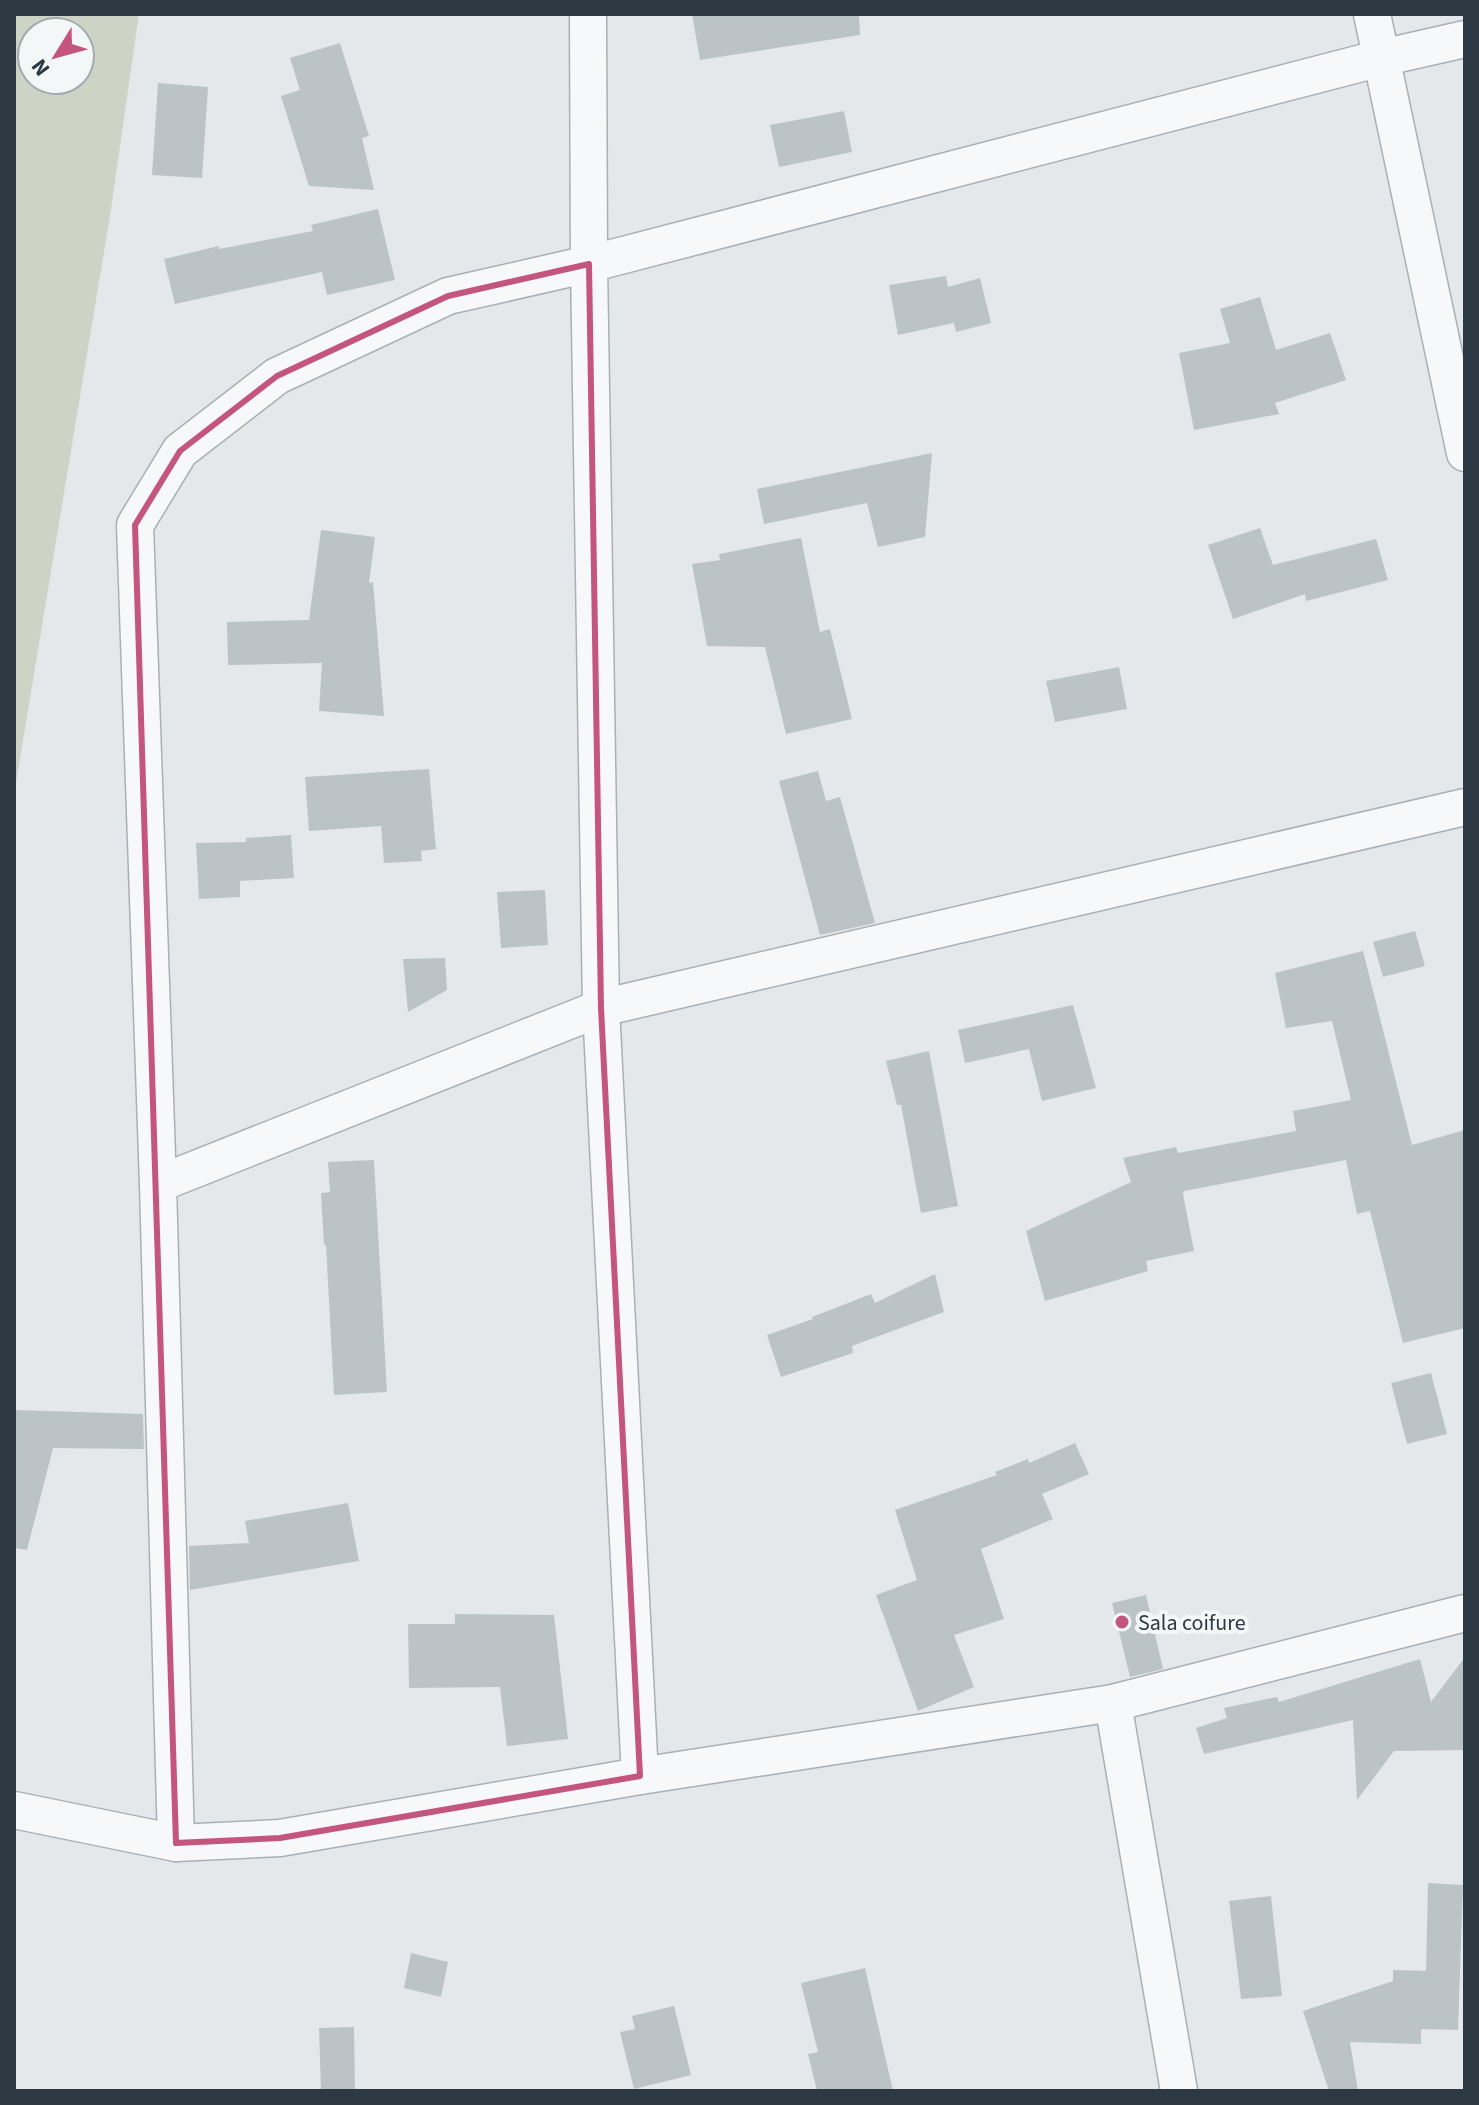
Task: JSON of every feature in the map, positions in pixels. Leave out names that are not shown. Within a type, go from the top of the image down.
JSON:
[{"type":"street","points":[[588,14],[601,1008],[640,1776]]},
{"type":"street","points":[[1372,14],[1465,453]]},
{"type":"street","points":[[176,1843],[158,1184],[135,525],[180,451],[277,376],[448,296],[589,264],[1381,58],[1465,39]]},
{"type":"street","points":[[158,1184],[601,1008],[1465,807]]},
{"type":"street","points":[[14,1810],[176,1843],[280,1838],[640,1776],[1113,1703],[1465,1613]]},
{"type":"street","points":[[1113,1703],[1179,2091]]},
{"type":"highlighted area","points":[[589,264],[601,1008],[640,1776],[280,1838],[176,1843],[135,525],[180,451],[277,376],[448,296]]},
{"type":"shaded area","points":[[14,14],[139,14],[110,216],[14,795]]},
{"type":"building","points":[[692,14],[859,14],[860,35],[700,60]]},
{"type":"building","points":[[340,43],[369,136],[362,138],[374,190],[309,186],[281,96],[300,90],[290,58]]},
{"type":"building","points":[[158,83],[208,87],[202,178],[152,175]]},
{"type":"building","points":[[844,111],[852,152],[779,167],[770,125]]},
{"type":"building","points":[[378,209],[395,280],[327,295],[322,272],[175,304],[164,259],[219,246],[219,249],[313,231],[311,225]]},
{"type":"building","points":[[946,276],[948,287],[980,278],[991,323],[956,332],[954,323],[898,335],[889,285]]},
{"type":"building","points":[[1260,297],[1276,350],[1330,333],[1346,380],[1275,403],[1279,414],[1194,430],[1179,353],[1230,343],[1220,309]]},
{"type":"building","points":[[932,453],[925,537],[878,547],[867,503],[764,524],[757,489]]},
{"type":"building","points":[[1260,528],[1273,565],[1376,539],[1388,580],[1306,601],[1305,594],[1233,619],[1208,545]]},
{"type":"building","points":[[321,530],[375,537],[369,583],[373,582],[384,716],[319,711],[322,663],[228,665],[227,622],[309,620]]},
{"type":"building","points":[[801,538],[820,632],[830,629],[852,719],[786,734],[765,647],[707,646],[692,564],[720,560],[719,554]]},
{"type":"building","points":[[1119,667],[1127,709],[1055,722],[1046,681]]},
{"type":"building","points":[[429,769],[436,849],[421,851],[422,861],[384,863],[381,826],[309,831],[305,777]]},
{"type":"building","points":[[818,771],[826,801],[840,797],[875,923],[820,935],[779,781]]},
{"type":"building","points":[[291,835],[294,878],[240,881],[240,897],[199,899],[196,843],[246,842],[246,838]]},
{"type":"building","points":[[545,890],[548,945],[501,948],[497,892]]},
{"type":"building","points":[[1415,931],[1425,966],[1383,977],[1373,942]]},
{"type":"building","points":[[1363,951],[1412,1145],[1465,1130],[1465,1328],[1403,1343],[1370,1211],[1357,1214],[1346,1160],[1184,1191],[1194,1251],[1146,1261],[1148,1271],[1045,1301],[1026,1231],[1131,1182],[1123,1158],[1176,1147],[1178,1153],[1296,1131],[1293,1111],[1351,1100],[1332,1021],[1286,1028],[1275,973]]},
{"type":"building","points":[[445,958],[447,990],[408,1012],[403,959]]},
{"type":"building","points":[[1073,1005],[1096,1088],[1042,1101],[1029,1049],[965,1063],[958,1030]]},
{"type":"building","points":[[929,1051],[958,1206],[921,1213],[901,1105],[897,1105],[886,1061]]},
{"type":"building","points":[[374,1160],[387,1392],[334,1395],[321,1193],[330,1192],[328,1162]]},
{"type":"building","points":[[935,1274],[944,1312],[852,1346],[853,1353],[781,1377],[767,1335],[871,1294],[875,1303]]},
{"type":"building","points":[[1431,1373],[1447,1434],[1407,1444],[1391,1383]]},
{"type":"building","points":[[14,1410],[143,1414],[144,1449],[53,1448],[27,1550],[14,1548]]},
{"type":"building","points":[[1075,1443],[1089,1474],[1042,1494],[1053,1519],[981,1549],[1004,1619],[954,1635],[974,1687],[918,1711],[876,1595],[917,1580],[895,1510],[997,1475],[995,1472],[1028,1459],[1029,1463]]},
{"type":"building","points":[[348,1503],[359,1561],[190,1590],[189,1546],[249,1543],[245,1521]]},
{"type":"building","points":[[1146,1595],[1163,1669],[1130,1677],[1112,1603]]},
{"type":"building","points":[[455,1614],[554,1615],[568,1739],[507,1746],[500,1687],[409,1688],[408,1624],[455,1624]]},
{"type":"building","points":[[1465,1657],[1465,1750],[1394,1751],[1357,1800],[1353,1720],[1204,1754],[1196,1728],[1227,1718],[1224,1708],[1277,1697],[1279,1702],[1420,1659],[1431,1702]]},
{"type":"building","points":[[1428,1883],[1463,1885],[1458,2030],[1421,2029],[1421,2044],[1350,2042],[1358,2091],[1329,2091],[1303,2011],[1393,1981],[1393,1970],[1426,1971]]},
{"type":"building","points":[[1271,1896],[1282,1996],[1241,1999],[1229,1901]]},
{"type":"building","points":[[411,1953],[448,1962],[441,1997],[404,1988]]},
{"type":"building","points":[[865,1968],[893,2091],[817,2091],[808,2054],[818,2052],[801,1983]]},
{"type":"building","points":[[674,2006],[691,2075],[634,2089],[620,2032],[635,2029],[632,2016]]},
{"type":"building","points":[[354,2027],[355,2091],[321,2091],[319,2028]]},
{"type":"place","name":"Sala coifure","points":[[1122,1622]]}]
